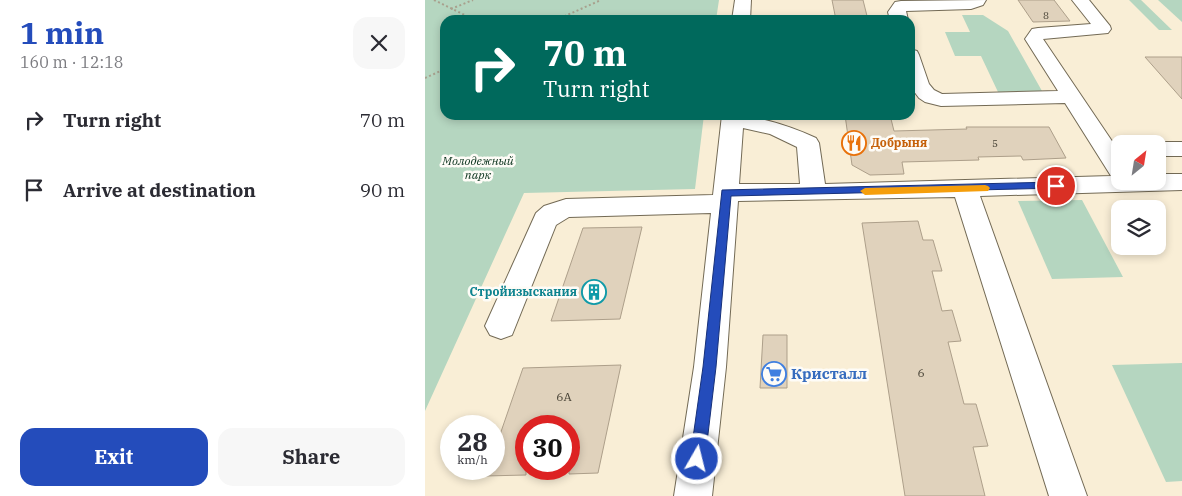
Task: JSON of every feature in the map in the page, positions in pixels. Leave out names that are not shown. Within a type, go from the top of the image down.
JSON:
[{"type":"street","points":[[742,15],[743,0]]},
{"type":"street","points":[[897,15],[897,8],[901,6],[971,4],[978,0]]},
{"type":"street","points":[[1080,0],[1101,26],[1102,30],[1038,34],[1034,39],[1072,97],[1111,148]]},
{"type":"street","points":[[915,71],[921,91],[932,98],[941,100],[1072,97]]},
{"type":"street","points":[[693,496],[710,367],[733,120]]},
{"type":"street","points":[[744,120],[777,129],[808,143],[813,192]]},
{"type":"street","points":[[1166,150],[1182,149]]},
{"type":"street","points":[[501,326],[545,220],[553,213],[566,208],[813,192],[965,189],[1111,179]]},
{"type":"street","points":[[1166,181],[1182,182]]},
{"type":"street","points":[[965,189],[1068,496]]},
{"type":"path","points":[[433,0],[464,15]]},
{"type":"path","points":[[451,9],[473,0]]},
{"type":"path","points":[[567,15],[601,0]]},
{"type":"path","points":[[425,78],[440,71]]},
{"type":"green space","name":"Молодежный парк","points":[[425,0],[719,0],[717,15],[440,15],[440,120],[703,120],[695,189],[524,193],[425,411]]},
{"type":"green space","points":[[1129,0],[1141,0],[1172,30],[1159,30]]},
{"type":"green space","points":[[1158,0],[1182,0],[1182,22]]},
{"type":"green space","points":[[962,15],[983,15],[1008,31],[1042,91],[998,92],[981,56],[955,56],[945,32],[970,32]]},
{"type":"green space","points":[[1082,200],[1123,277],[1052,279],[1018,201]]},
{"type":"green space","points":[[1182,363],[1182,481],[1166,482],[1112,365]]},
{"type":"building","points":[[832,0],[863,0],[867,15],[835,15]]},
{"type":"building","points":[[1018,0],[1054,0],[1070,21],[1033,22]]},
{"type":"building","points":[[1145,57],[1182,57],[1182,99]]},
{"type":"building","points":[[846,120],[891,120],[894,131],[967,129],[966,127],[1049,127],[1066,158],[1023,160],[1021,156],[978,157],[979,160],[902,162],[904,174],[870,175],[852,165]]},
{"type":"building","points":[[918,221],[923,240],[933,240],[942,271],[932,271],[942,311],[952,310],[961,341],[948,342],[964,404],[976,404],[988,446],[973,447],[985,496],[905,496],[862,223]]},
{"type":"building","name":"Стройизыскания","points":[[642,227],[620,319],[551,321],[583,228]]},
{"type":"building","name":"Кристалл","points":[[763,335],[787,335],[787,388],[760,388]]},
{"type":"building","points":[[621,365],[598,473],[580,474],[580,415],[515,415],[515,475],[505,476],[505,420],[523,368]]},
{"type":"slow traffic","points":[[865,191],[985,188]]},
{"type":"place","name":"Добрыня","points":[[854,143]]},
{"type":"place","name":"Стройизыскания","points":[[594,292]]},
{"type":"place","name":"Кристалл","points":[[774,374]]},
{"type":"route","points":[[697,459],[710,367],[726,193],[857,192],[1056,186]]}]
